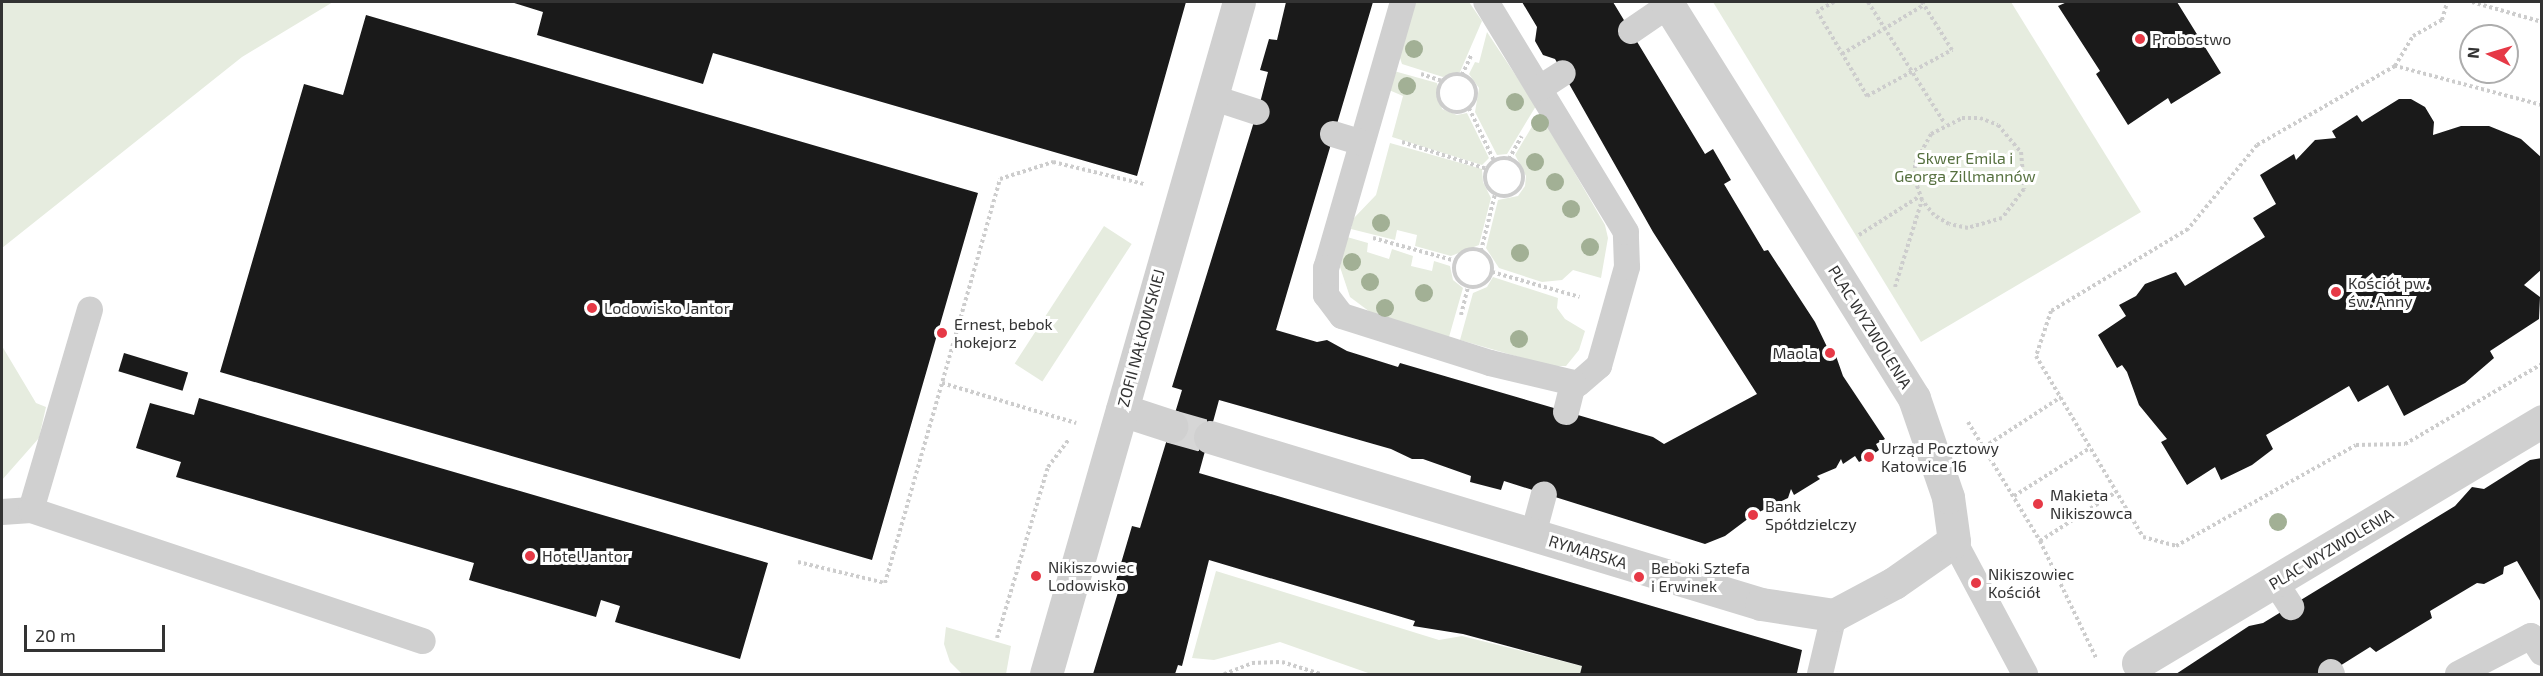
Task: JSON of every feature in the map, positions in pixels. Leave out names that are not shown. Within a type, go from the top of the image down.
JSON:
[{"type":"street","name":"ZOFII NAŁKOWSKIEJ","points":[[1046,675],[1239,2]]},
{"type":"street","name":"PLAC WYZWOLENIA","points":[[1668,3],[1914,398],[1948,497],[1954,541]]},
{"type":"street","points":[[1122,410],[1171,426]]},
{"type":"street","name":"PLAC WYZWOLENIA","points":[[2119,667],[2283,595],[2541,422]]},
{"type":"street","name":"RYMARSKA","points":[[1216,439],[1761,604],[1833,615]]},
{"type":"street","points":[[1833,615],[1924,564],[1954,541]]},
{"type":"lane","points":[[1402,2],[1326,268],[1326,295],[1342,316],[1490,363],[1573,383]]},
{"type":"lane","points":[[1486,2],[1626,232],[1627,267],[1599,366],[1573,383],[1566,412]]},
{"type":"lane","points":[[1631,31],[1668,3]]},
{"type":"lane","points":[[1540,88],[1563,73]]},
{"type":"lane","points":[[1210,97],[1257,112]]},
{"type":"lane","points":[[1333,134],[1364,137]]},
{"type":"lane","points":[[31,510],[90,310]]},
{"type":"lane","points":[[1533,535],[1544,494]]},
{"type":"lane","points":[[2,512],[31,510],[423,641]]},
{"type":"lane","name":"PLAC WYZWOLENIA","points":[[1954,541],[2025,675]]},
{"type":"lane","points":[[1820,675],[1833,615]]},
{"type":"lane","points":[[2458,675],[2531,636],[2540,649]]},
{"type":"path","points":[[1834,2],[1817,11],[1842,54],[1867,96],[1911,70],[1952,50],[1923,3],[1842,54]]},
{"type":"path","points":[[1868,2],[1945,124]]},
{"type":"path","points":[[2447,2],[2442,20],[2413,36],[2395,66],[2257,145],[2188,229],[2051,311],[2036,356],[2143,537],[2176,546],[2356,445],[2405,444],[2541,364]]},
{"type":"path","points":[[2472,2],[2541,22]]},
{"type":"path","points":[[2395,66],[2541,105]]},
{"type":"path","points":[[1456,74],[1473,82],[1476,94],[1469,108],[1454,112],[1443,106],[1439,89],[1446,79],[1456,74]]},
{"type":"path","points":[[1469,108],[1494,161]]},
{"type":"path","points":[[1894,289],[1921,198],[1915,163],[1931,134],[1945,124],[1971,118],[1998,124],[2012,136],[2021,152],[2024,189],[2002,218],[1968,228],[1949,224],[1934,215],[1921,198]]},
{"type":"path","points":[[1364,137],[1487,169]]},
{"type":"path","points":[[1481,251],[1495,194],[1485,179],[1487,169],[1494,161],[1504,158],[1515,161],[1523,177],[1514,194],[1495,194]]},
{"type":"path","points":[[798,562],[885,583],[1000,179],[1053,162],[1156,186]]},
{"type":"path","points":[[1853,238],[1921,198]]},
{"type":"path","points":[[1338,228],[1456,261]]},
{"type":"path","points":[[1467,251],[1481,251],[1489,257],[1492,272],[1483,285],[1470,287],[1456,276],[1456,261],[1467,251]]},
{"type":"path","points":[[1492,272],[1615,307]]},
{"type":"path","points":[[942,383],[1079,424]]},
{"type":"path","points":[[1984,447],[2061,397]]},
{"type":"path","points":[[2014,496],[2090,448]]},
{"type":"path","points":[[1995,464],[2119,667]]},
{"type":"path","points":[[2040,541],[2116,492]]},
{"type":"path","points":[[1224,675],[1252,663],[1282,662],[1321,675]]},
{"type":"green space","points":[[2,2],[333,2],[242,57],[2,248]]},
{"type":"green space","points":[[1412,2],[1469,2],[1482,21],[1460,72],[1443,77],[1402,64],[1399,55]]},
{"type":"green space","name":"Skwer Emila i Georga Zillmannów","points":[[1713,2],[2011,2],[2141,212],[1921,342]]},
{"type":"green space","points":[[1487,32],[1536,106],[1507,154],[1497,155],[1475,112],[1479,88],[1469,74],[1475,62],[1479,63]]},
{"type":"green space","points":[[1394,71],[1437,83],[1442,109],[1457,115],[1467,113],[1489,158],[1482,165],[1392,137],[1403,96],[1389,90]]},
{"type":"green space","points":[[1540,113],[1605,225],[1608,238],[1601,278],[1573,270],[1562,280],[1542,282],[1499,268],[1486,248],[1498,200],[1518,196],[1525,186],[1526,176],[1515,155]]},
{"type":"green space","points":[[1390,143],[1482,169],[1483,182],[1491,198],[1479,245],[1451,256],[1415,246],[1417,235],[1397,230],[1395,240],[1351,229],[1353,219],[1376,195]]},
{"type":"green space","points":[[1104,226],[1132,244],[1042,382],[1015,364]]},
{"type":"green space","points":[[1347,237],[1368,243],[1367,252],[1389,259],[1392,249],[1413,256],[1411,266],[1432,271],[1434,261],[1450,266],[1453,280],[1463,288],[1449,337],[1374,315],[1350,297],[1340,267]]},
{"type":"green space","points":[[1493,277],[1558,298],[1557,308],[1565,319],[1585,331],[1579,350],[1566,366],[1550,366],[1460,340],[1473,293],[1487,287]]},
{"type":"green space","points":[[2,346],[36,403],[46,407],[39,438],[2,480]]},
{"type":"green space","points":[[1216,571],[1439,640],[1462,636],[1582,666],[1580,674],[1371,674],[1280,642],[1214,660],[1192,658]]},
{"type":"green space","points":[[946,627],[1011,646],[1006,674],[962,674],[950,662],[944,644]]},
{"type":"building","points":[[511,2],[1186,2],[1137,176],[713,53],[703,84],[537,35],[543,12]]},
{"type":"building","points":[[1286,2],[1373,2],[1276,330],[1317,342],[1327,340],[1347,351],[1398,367],[1400,363],[1653,437],[1664,444],[1757,394],[1653,232],[1555,59],[1543,55],[1535,41],[1537,27],[1522,2],[1613,2],[1705,154],[1713,149],[1731,180],[1724,184],[1764,251],[1768,250],[1815,322],[1830,353],[1836,356],[1843,376],[1885,439],[1876,444],[1879,450],[1869,457],[1859,462],[1855,456],[1843,464],[1841,459],[1836,468],[1817,476],[1820,479],[1794,495],[1791,489],[1788,498],[1753,515],[1725,536],[1705,544],[1504,481],[1501,490],[1470,482],[1471,476],[1423,459],[1412,459],[1391,449],[1219,400],[1199,473],[1802,650],[1797,673],[1801,674],[1580,674],[1582,666],[1463,634],[1413,626],[1415,621],[1209,560],[1182,666],[1178,665],[1175,674],[1093,674],[1119,589],[1114,587],[1132,526],[1140,528],[1182,390],[1172,387],[1261,99],[1268,72],[1260,70],[1269,39],[1277,40]]},
{"type":"building","name":"Probostwo","points":[[2067,2],[2177,2],[2221,73],[2171,104],[2168,98],[2128,125],[2096,74],[2100,71],[2058,6]]},
{"type":"building","name":"Lodowisko Jantor","points":[[366,15],[978,193],[872,560],[220,372],[304,84],[343,95]]},
{"type":"building","name":"Kościół pw. św. Anny","points":[[2399,99],[2411,99],[2425,107],[2434,122],[2433,135],[2461,126],[2489,126],[2521,139],[2542,158],[2542,269],[2524,285],[2540,297],[2539,319],[2490,351],[2494,358],[2465,383],[2404,416],[2388,385],[2358,402],[2349,386],[2266,435],[2273,449],[2252,465],[2221,480],[2215,467],[2187,485],[2161,442],[2167,439],[2139,405],[2127,372],[2122,365],[2117,368],[2098,335],[2126,316],[2119,305],[2136,296],[2145,284],[2176,272],[2185,286],[2265,237],[2253,218],[2276,204],[2260,175],[2294,154],[2296,160],[2315,140],[2336,138],[2332,131],[2357,115],[2362,122]]},
{"type":"building","points":[[124,353],[188,373],[183,391],[118,371]]},
{"type":"building","points":[[199,398],[768,563],[740,659],[615,622],[620,606],[601,600],[596,617],[469,580],[474,563],[176,477],[181,462],[136,448],[150,403],[194,415]]},
{"type":"building","points":[[2542,458],[2542,604],[2517,561],[2504,567],[2503,574],[2484,584],[2477,583],[2430,611],[2432,618],[2376,652],[2370,647],[2327,674],[2176,674],[2249,626],[2263,623],[2455,506],[2472,487],[2484,489],[2530,460]]},
{"type":"tunnel","points":[[1171,426],[1210,437]]},
{"type":"place","name":"Probostwo","points":[[2140,39]]},
{"type":"place","name":"Kościół pw. św. Anny","points":[[2336,292]]},
{"type":"place","name":"Lodowisko Jantor","points":[[592,308]]},
{"type":"place","name":"Ernest, bebok hokejorz","points":[[942,333]]},
{"type":"place","name":"Maola","points":[[1830,353]]},
{"type":"place","name":"Urząd Pocztowy Katowice 16","points":[[1869,457]]},
{"type":"place","name":"Makieta Nikiszowca","points":[[2038,504]]},
{"type":"place","name":"Bank Spółdzielczy","points":[[1753,515]]},
{"type":"place","name":"Hotel Jantor","points":[[530,556]]},
{"type":"place","name":"Nikiszowiec Lodowisko","points":[[1036,576]]},
{"type":"place","name":"Beboki Sztefa i Erwinek","points":[[1639,577]]},
{"type":"place","name":"Nikiszowiec Kościół","points":[[1976,583]]}]
